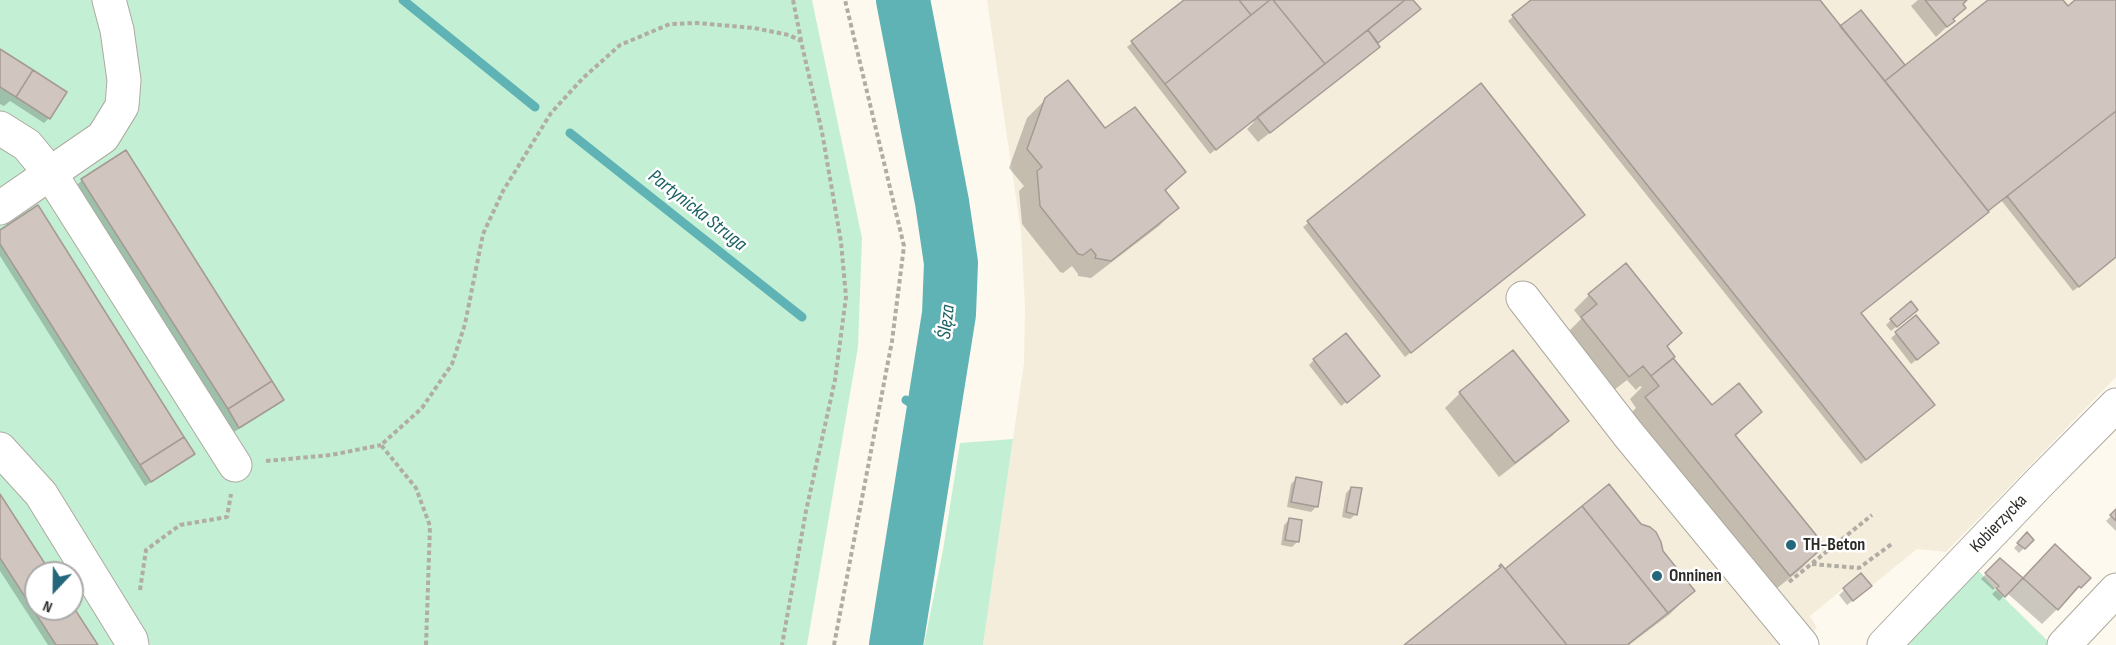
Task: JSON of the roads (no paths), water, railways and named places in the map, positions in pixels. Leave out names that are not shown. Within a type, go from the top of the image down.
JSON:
[{"type":"street","points":[[0,208],[103,137],[122,106],[124,80],[117,30],[109,0]]},
{"type":"street","points":[[0,128],[27,145],[50,173],[234,465]]},
{"type":"street","points":[[1523,298],[1628,434],[1802,645]]},
{"type":"street","name":"Kobierzycka","points":[[1884,645],[2116,405]]},
{"type":"street","points":[[0,448],[41,494],[131,639],[132,645]]},
{"type":"street","points":[[2064,645],[2116,590]]},
{"type":"waterway","name":"Partynicka Struga","points":[[403,0],[535,107]]},
{"type":"waterway","name":"Ślęza","points":[[896,645],[949,314],[951,263],[942,202],[903,0]]},
{"type":"waterway","name":"Partynicka Struga","points":[[570,133],[802,317]]},
{"type":"waterway","name":"Partynicka Struga","points":[[906,400],[933,418]]},
{"type":"place","name":"TH-Beton","points":[[1791,545]]},
{"type":"place","name":"Onninen","points":[[1657,576]]}]
